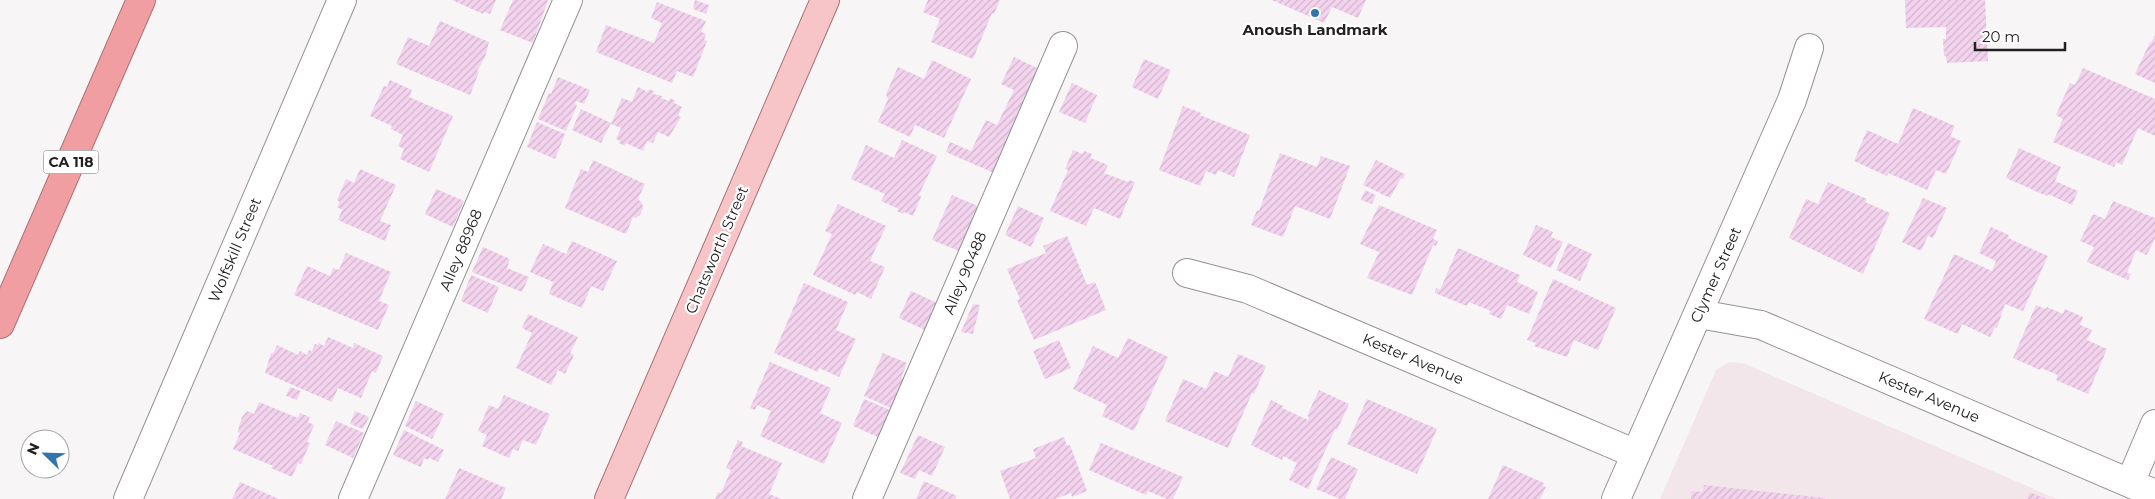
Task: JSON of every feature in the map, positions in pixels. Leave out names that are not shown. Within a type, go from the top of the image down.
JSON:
[{"type":"highway","name":"CA 118","points":[[0,324],[141,0]]},
{"type":"main road","name":"Chatsworth Street","points":[[609,499],[825,1]]},
{"type":"street","name":"Wolfskill Street","points":[[128,499],[342,0]]},
{"type":"street","name":"Alley 88968","points":[[353,499],[568,0]]},
{"type":"street","name":"Alley 90488","points":[[867,499],[1063,46]]},
{"type":"street","name":"Clymer Street","points":[[1616,499],[1792,100],[1809,48]]},
{"type":"street","name":"Kester Avenue","points":[[1187,273],[1248,288],[1636,454]]},
{"type":"street","name":"Kester Avenue","points":[[1699,314],[1761,325],[2155,494]]},
{"type":"street","points":[[2130,483],[2155,424]]},
{"type":"shaded area","points":[[1729,362],[1743,363],[2057,499],[1660,499],[1716,370]]},
{"type":"building","points":[[452,0],[496,0],[490,14],[484,12],[483,14]]},
{"type":"building","points":[[513,0],[548,0],[533,43],[500,30]]},
{"type":"building","points":[[695,0],[709,5],[706,14],[693,9]]},
{"type":"building","points":[[928,0],[1000,0],[994,14],[992,13],[973,59],[931,42],[940,19],[923,12]]},
{"type":"building","name":"Anoush Landmark","points":[[1272,0],[1366,0],[1358,18],[1332,7],[1324,23]]},
{"type":"building","points":[[1905,0],[1985,0],[1988,61],[1947,63],[1946,56],[1944,56],[1943,39],[1946,39],[1946,27],[1906,28]]},
{"type":"building","points":[[657,2],[706,21],[701,32],[706,34],[704,40],[707,41],[693,77],[677,71],[672,83],[596,52],[606,25],[654,43],[662,23],[651,18]]},
{"type":"building","points":[[440,21],[489,42],[485,57],[477,71],[479,72],[470,95],[396,64],[408,37],[429,46]]},
{"type":"building","points":[[2155,35],[2155,83],[2135,74]]},
{"type":"building","points":[[1014,57],[1039,69],[994,173],[946,152],[950,142],[971,151],[986,120],[997,125],[1014,90],[1001,84]]},
{"type":"building","points":[[1144,59],[1171,70],[1158,99],[1132,87]]},
{"type":"building","points":[[932,60],[971,79],[944,138],[915,125],[910,137],[878,122],[888,99],[886,94],[898,67],[924,79]]},
{"type":"building","points":[[2083,68],[2155,99],[2155,136],[2138,128],[2122,165],[2116,162],[2114,167],[2053,142],[2063,119],[2056,115],[2070,83],[2075,85]]},
{"type":"building","points":[[558,77],[590,90],[584,104],[576,101],[575,104],[577,105],[566,131],[538,119]]},
{"type":"building","points":[[390,80],[412,90],[409,97],[453,116],[429,172],[400,159],[404,149],[398,146],[403,135],[391,129],[392,126],[370,116],[384,86],[387,87]]},
{"type":"building","points":[[1072,83],[1097,95],[1085,123],[1059,112]]},
{"type":"building","points":[[638,87],[648,92],[649,89],[654,91],[653,94],[662,96],[661,98],[669,101],[670,98],[675,101],[674,103],[682,107],[678,116],[681,117],[669,137],[658,132],[653,143],[647,141],[643,151],[626,143],[625,146],[619,143],[620,141],[616,139],[621,128],[611,124],[622,98],[632,102]]},
{"type":"building","points":[[1183,106],[1201,113],[1200,115],[1250,135],[1234,177],[1218,170],[1216,175],[1206,171],[1200,186],[1159,170]]},
{"type":"building","points":[[1913,108],[1955,126],[1950,136],[1961,141],[1946,174],[1936,170],[1927,190],[1888,173],[1887,176],[1854,161],[1867,130],[1898,144]]},
{"type":"building","points":[[581,109],[611,123],[601,143],[572,130]]},
{"type":"building","points":[[537,122],[565,134],[555,159],[527,147]]},
{"type":"building","points":[[902,140],[937,156],[919,195],[921,197],[913,216],[904,212],[903,214],[897,211],[899,209],[881,201],[885,194],[851,179],[866,145],[894,158]]},
{"type":"building","points":[[2019,148],[2061,167],[2055,181],[2078,191],[2072,205],[2006,178]]},
{"type":"building","points":[[1073,150],[1083,154],[1084,151],[1092,154],[1090,158],[1108,165],[1104,173],[1128,182],[1129,180],[1135,182],[1120,219],[1094,208],[1086,226],[1050,211],[1068,170],[1065,169]]},
{"type":"building","points":[[1280,153],[1317,167],[1321,156],[1350,166],[1330,219],[1295,206],[1283,237],[1251,225],[1257,210],[1259,211]]},
{"type":"building","points":[[593,160],[645,184],[638,199],[642,203],[643,208],[640,215],[635,218],[633,217],[626,234],[565,208],[581,169],[588,172]]},
{"type":"building","points":[[1376,160],[1405,174],[1390,198],[1363,185]]},
{"type":"building","points":[[360,169],[396,185],[380,221],[391,225],[385,241],[338,220],[342,210],[337,207],[340,202],[337,200],[346,179],[354,183]]},
{"type":"building","points":[[1828,182],[1867,199],[1865,202],[1890,213],[1863,274],[1789,238],[1806,199],[1818,204]]},
{"type":"building","points":[[436,189],[464,201],[453,227],[425,214]]},
{"type":"building","points":[[1365,190],[1376,195],[1372,204],[1361,200]]},
{"type":"building","points":[[952,195],[978,206],[959,251],[932,240]]},
{"type":"building","points":[[1923,198],[1947,208],[1933,238],[1928,236],[1921,251],[1902,242]]},
{"type":"building","points":[[2113,201],[2155,218],[2155,238],[2146,255],[2136,250],[2127,273],[2131,274],[2128,280],[2087,262],[2094,247],[2080,241],[2093,214],[2105,219]]},
{"type":"building","points":[[838,204],[886,226],[870,261],[885,267],[871,299],[857,292],[855,295],[813,275],[832,234],[825,231]]},
{"type":"building","points":[[1379,205],[1437,230],[1433,239],[1438,241],[1436,246],[1433,245],[1412,295],[1367,278],[1379,252],[1360,244]]},
{"type":"building","points":[[1018,206],[1044,218],[1031,247],[1005,235]]},
{"type":"building","points":[[1536,225],[1553,232],[1551,237],[1563,242],[1551,268],[1523,255]]},
{"type":"building","points":[[1991,227],[2009,235],[2008,238],[2048,256],[2023,311],[2005,304],[1997,328],[1995,327],[1990,337],[1962,324],[1958,334],[1924,319],[1954,254],[1992,271],[1996,261],[1979,253]]},
{"type":"building","points":[[1067,236],[1087,285],[1095,282],[1106,310],[1034,340],[1017,300],[1020,299],[1007,269],[1046,253],[1043,246]]},
{"type":"building","points":[[572,241],[617,261],[603,291],[591,286],[582,308],[549,294],[553,282],[530,272],[543,244],[566,254]]},
{"type":"building","points":[[1568,243],[1592,254],[1580,281],[1556,270]]},
{"type":"building","points":[[483,247],[510,259],[507,268],[529,277],[522,292],[472,272]]},
{"type":"building","points":[[1458,248],[1520,275],[1517,282],[1538,292],[1529,314],[1507,305],[1501,319],[1489,314],[1491,311],[1469,302],[1467,306],[1435,293],[1436,288],[1440,290]]},
{"type":"building","points":[[346,253],[391,272],[379,301],[389,305],[378,330],[294,295],[307,266],[330,276],[333,268],[339,270]]},
{"type":"building","points":[[471,275],[499,287],[488,313],[461,301]]},
{"type":"building","points":[[1553,279],[1616,308],[1598,350],[1574,340],[1567,357],[1534,346],[1536,343],[1527,340]]},
{"type":"building","points":[[804,283],[848,302],[836,330],[856,339],[839,377],[819,368],[818,372],[774,353]]},
{"type":"building","points":[[911,291],[937,303],[925,330],[899,318]]},
{"type":"building","points":[[973,304],[980,305],[973,334],[961,332]]},
{"type":"building","points":[[2036,305],[2045,309],[2047,307],[2063,314],[2065,309],[2083,317],[2080,325],[2092,330],[2087,340],[2107,349],[2088,394],[2056,380],[2058,375],[2041,368],[2040,370],[2013,358]]},
{"type":"building","points":[[528,314],[578,337],[570,353],[574,355],[565,374],[558,370],[551,385],[516,368],[532,333],[522,328]]},
{"type":"building","points":[[328,337],[353,348],[354,343],[383,356],[376,373],[372,371],[361,398],[338,388],[332,402],[265,373],[271,353],[273,354],[277,345],[298,355],[300,351],[307,355],[309,350],[312,351],[315,344],[318,345],[319,343],[324,346]]},
{"type":"building","points":[[1128,338],[1168,357],[1134,431],[1102,416],[1107,405],[1073,389],[1093,346],[1118,358]]},
{"type":"building","points":[[1059,340],[1071,368],[1045,379],[1033,351]]},
{"type":"building","points":[[883,353],[907,363],[901,378],[904,379],[891,408],[864,396]]},
{"type":"building","points":[[1238,354],[1266,366],[1228,448],[1165,421],[1183,379],[1206,389],[1214,371],[1228,377]]},
{"type":"building","points":[[770,362],[831,388],[820,413],[842,423],[824,464],[760,436],[771,411],[757,405],[755,410],[750,408]]},
{"type":"building","points":[[290,387],[301,391],[297,400],[286,396]]},
{"type":"building","points":[[1319,390],[1349,404],[1337,430],[1335,429],[1308,489],[1289,480],[1297,463],[1283,456],[1282,460],[1251,445],[1271,400],[1283,406],[1282,408],[1308,420],[1309,417],[1307,416]]},
{"type":"building","points":[[504,395],[550,414],[536,445],[523,440],[518,451],[513,449],[509,458],[482,446],[487,435],[478,431],[489,405],[498,409]]},
{"type":"building","points":[[864,399],[890,410],[878,437],[853,426]]},
{"type":"building","points":[[1367,399],[1437,429],[1417,474],[1347,444]]},
{"type":"building","points":[[416,401],[444,414],[432,439],[405,426]]},
{"type":"building","points":[[259,402],[298,418],[300,413],[310,417],[308,422],[314,425],[307,442],[310,443],[301,464],[298,463],[292,477],[271,468],[273,466],[233,449],[240,433],[238,432],[242,417],[247,411],[254,414]]},
{"type":"building","points":[[355,411],[369,417],[363,429],[350,424]]},
{"type":"building","points":[[336,421],[364,433],[353,458],[325,445]]},
{"type":"building","points":[[404,430],[444,450],[438,462],[424,458],[421,467],[393,455]]},
{"type":"building","points":[[918,435],[945,447],[932,476],[919,470],[915,479],[900,473]]},
{"type":"building","points":[[1064,437],[1067,446],[1070,445],[1087,491],[1072,497],[1071,493],[1055,499],[1010,499],[1000,471],[1036,458],[1033,449]]},
{"type":"building","points":[[738,440],[743,442],[741,446],[782,463],[769,494],[781,499],[715,499],[718,492],[721,493],[731,470],[726,468]]},
{"type":"building","points":[[1101,443],[1183,477],[1173,499],[1167,499],[1148,491],[1146,495],[1089,470]]},
{"type":"building","points":[[1331,457],[1358,469],[1345,499],[1340,499],[1316,489]]},
{"type":"building","points":[[1503,465],[1544,483],[1543,486],[1546,487],[1540,499],[1488,499]]},
{"type":"building","points":[[459,468],[506,488],[501,499],[445,499]]},
{"type":"building","points":[[924,481],[957,496],[955,499],[916,499]]},
{"type":"building","points":[[240,482],[279,499],[232,499]]},
{"type":"building","points":[[1704,485],[1825,499],[1691,499],[1692,491],[1703,492]]},
{"type":"building","points":[[2030,492],[2046,499],[2027,499]]},
{"type":"place","name":"Anoush Landmark","points":[[1315,13]]}]
